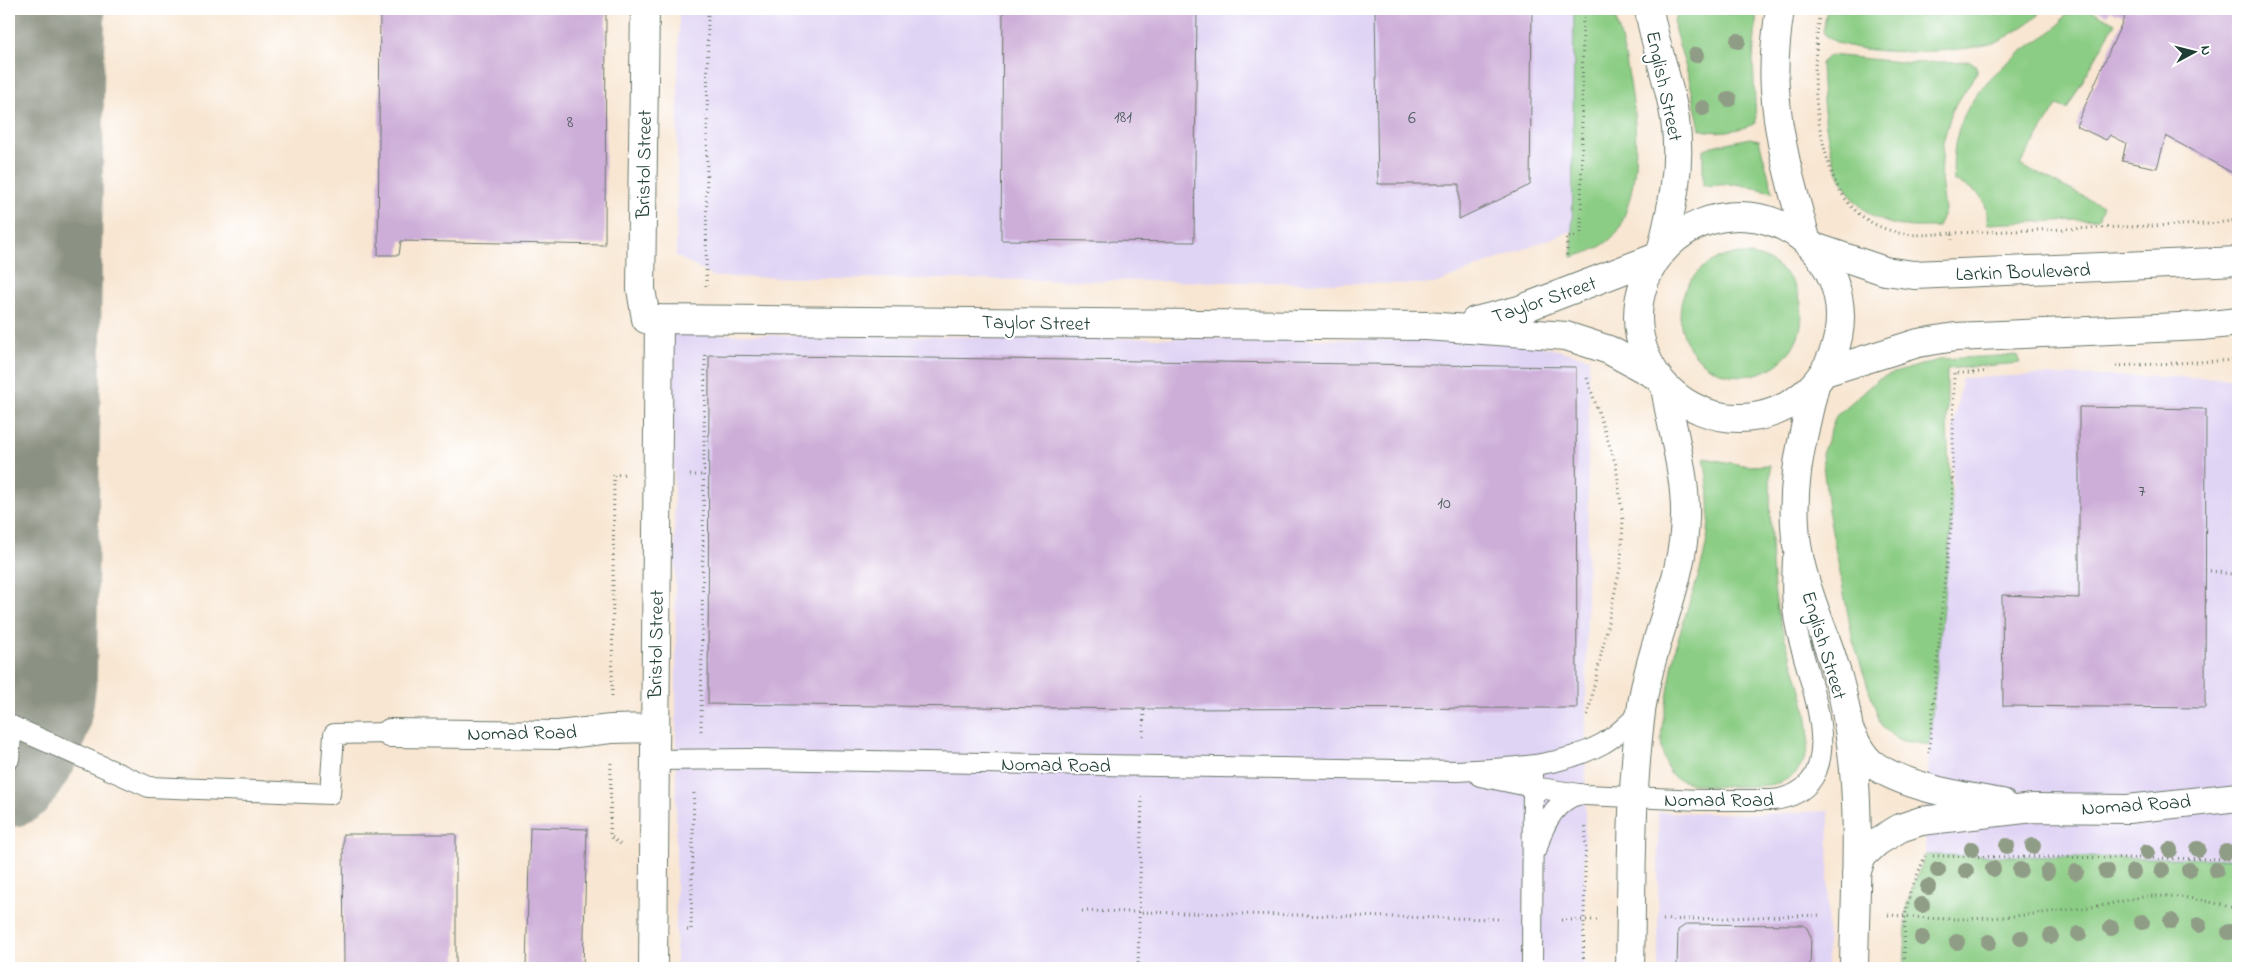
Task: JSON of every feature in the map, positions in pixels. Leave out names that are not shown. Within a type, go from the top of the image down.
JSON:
[{"type":"street","name":"Bristol Street","points":[[645,9],[641,289],[652,319],[653,968]]},
{"type":"street","points":[[1780,9],[1774,70],[1777,110],[1784,156],[1809,244]]},
{"type":"street","name":"English Street","points":[[1653,12],[1674,112],[1678,146],[1676,186],[1659,254]]},
{"type":"street","points":[[1630,968],[1634,798],[1640,712],[1648,670],[1677,573],[1685,518],[1681,471],[1660,380],[1642,346],[1637,316],[1643,285],[1659,254],[1670,242],[1692,227],[1705,221],[1731,216],[1759,218],[1772,221],[1796,234],[1809,244]]},
{"type":"street","name":"Larkin Boulevard","points":[[1809,244],[1885,271],[1899,274],[1954,274],[2238,261]]},
{"type":"street","name":"English Street","points":[[1809,244],[1831,274],[1840,307],[1838,340],[1820,378],[1798,454],[1794,494],[1795,531],[1809,597],[1834,664],[1849,730],[1853,762],[1856,874],[1854,968]]},
{"type":"street","name":"Taylor Street","points":[[1426,326],[1476,322],[1498,316],[1568,292],[1659,254]]},
{"type":"street","name":"Taylor Street","points":[[652,319],[1426,326],[1566,336],[1609,350],[1660,380],[1676,397],[1703,412],[1733,419],[1763,416],[1778,411],[1804,395],[1820,378]]},
{"type":"street","points":[[1820,378],[1918,343],[1974,335],[2202,326],[2238,322]]},
{"type":"street","name":"Nomad Road","points":[[390,733],[558,735],[611,729],[654,728]]},
{"type":"street","name":"Nomad Road","points":[[1849,730],[1862,753],[1880,770],[1894,777],[1969,797],[2033,808]]},
{"type":"street","name":"Nomad Road","points":[[1856,874],[1862,856],[1877,842],[1900,828],[1931,820],[2033,808],[2128,809],[2238,797]]},
{"type":"lane","name":"Nomad Road","points":[[1458,771],[1533,788],[1634,798],[1773,800],[1788,797],[1796,792],[1813,778],[1820,763],[1822,745],[1814,693],[1798,637],[1793,610],[1795,531]]},
{"type":"lane","name":"Nomad Road","points":[[654,760],[749,759],[1458,771],[1533,765],[1585,752],[1616,735],[1640,712]]},
{"type":"lane","points":[[9,759],[10,726],[149,787],[330,794],[334,734],[390,733]]},
{"type":"lane","points":[[1532,968],[1533,765]]},
{"type":"lane","points":[[1532,867],[1543,831],[1554,812],[1565,799],[1582,794]]},
{"type":"path","points":[[702,475],[706,319],[708,9]]},
{"type":"path","points":[[1568,292],[1567,237],[1581,236],[1583,9]]},
{"type":"path","points":[[1820,9],[1814,58],[1816,105],[1827,162],[1838,188],[1859,215],[1880,227],[1896,233],[1915,234],[2209,224],[2238,220]]},
{"type":"path","points":[[1952,233],[1954,274]]},
{"type":"path","points":[[1930,787],[1929,745],[1952,520],[1954,373],[1974,373],[1974,335]]},
{"type":"path","points":[[1566,336],[1565,348],[1582,362],[1616,465],[1623,520],[1621,564],[1586,726],[1585,752]]},
{"type":"path","points":[[2205,570],[2238,575]]},
{"type":"path","points":[[1138,968],[1144,709]]},
{"type":"path","points":[[1582,794],[1583,968]]},
{"type":"path","points":[[1904,968],[1905,916],[1910,893],[1925,856],[1931,820]]},
{"type":"path","points":[[1925,856],[2238,859]]},
{"type":"path","points":[[1082,911],[1533,920],[1631,920],[1854,914],[1905,916],[1937,920],[1983,918],[2101,906],[2154,896],[2194,898],[2238,909]]},
{"type":"shaded area","points":[[679,9],[1574,9],[1573,230],[1434,284],[714,277],[676,256]]},
{"type":"shaded area","points":[[672,334],[1521,341],[1589,358],[1584,968],[676,968],[676,653]]},
{"type":"shaded area","points":[[2040,375],[2238,378],[2238,968],[1904,968],[1907,903],[1925,855],[1929,745],[1952,519],[1953,427],[1962,378]]},
{"type":"shaded area","points":[[1829,811],[1827,968],[1658,968],[1658,812],[1752,814]]},
{"type":"green space","points":[[1574,9],[1613,9],[1630,83],[1636,136],[1632,188],[1619,230],[1602,245],[1572,257]]},
{"type":"green space","points":[[1680,9],[1757,9],[1753,60],[1756,123],[1728,131],[1713,132],[1700,129],[1689,78],[1675,31],[1674,21]]},
{"type":"green space","points":[[1827,9],[2036,9],[2039,15],[2011,34],[1993,43],[1978,47],[1904,52],[1853,47],[1834,41],[1823,32]]},
{"type":"green space","points":[[2068,9],[2089,9],[2115,23],[2067,109],[2057,105],[2020,165],[2103,206],[2098,219],[1987,224],[1984,201],[1975,191],[1954,181],[1953,159],[1961,122],[1980,90],[1993,76],[2028,47],[2056,28]]},
{"type":"green space","points":[[1830,55],[1910,63],[1970,61],[1977,66],[1977,72],[1952,111],[1943,142],[1941,179],[1945,210],[1938,227],[1892,224],[1870,214],[1854,199],[1841,180],[1827,133],[1824,109],[1821,63]]},
{"type":"green space","points":[[1750,138],[1759,140],[1773,192],[1736,184],[1703,186],[1703,150],[1712,146]]},
{"type":"green space","points":[[1741,254],[1764,259],[1784,272],[1797,292],[1802,315],[1797,338],[1784,358],[1764,371],[1741,376],[1718,371],[1698,358],[1685,338],[1680,315],[1685,292],[1698,272],[1718,259]]},
{"type":"green space","points":[[2017,355],[2020,363],[1947,369],[1947,427],[1952,519],[1929,745],[1898,740],[1881,726],[1853,641],[1828,510],[1822,454],[1836,416],[1877,380],[1890,374],[1942,359]]},
{"type":"green space","points":[[1704,458],[1748,466],[1770,465],[1774,591],[1777,609],[1807,717],[1808,743],[1801,766],[1784,780],[1754,786],[1712,786],[1682,780],[1672,776],[1663,754],[1662,725],[1675,652],[1704,556],[1708,534],[1709,501]]},
{"type":"green space","points":[[1925,855],[2238,859],[2238,968],[1904,968],[1907,903]]},
{"type":"building","points":[[380,9],[606,9],[605,245],[401,241],[399,255],[378,255]]},
{"type":"building","points":[[1003,9],[1197,9],[1194,242],[1001,240]]},
{"type":"building","points":[[1375,9],[1532,9],[1530,185],[1459,219],[1459,184],[1378,184]]},
{"type":"building","points":[[2095,9],[2238,9],[2238,176],[2166,136],[2157,168],[2122,161],[2126,143],[2110,135],[2106,140],[2076,126],[2125,16],[2110,10],[2108,15]]},
{"type":"building","points":[[709,355],[1576,367],[1577,708],[1144,709],[708,704]]},
{"type":"building","points":[[2079,407],[2206,409],[2205,708],[2003,706],[2002,595],[2079,598]]},
{"type":"building","points":[[530,827],[587,829],[583,968],[526,968]]},
{"type":"building","points":[[343,834],[456,834],[456,968],[344,968]]},
{"type":"building","points":[[1687,924],[1803,925],[1807,928],[1811,937],[1810,968],[1677,968],[1678,930]]},
{"type":"taxiway","points":[[9,777],[26,753],[37,730],[47,676],[55,9]]}]
